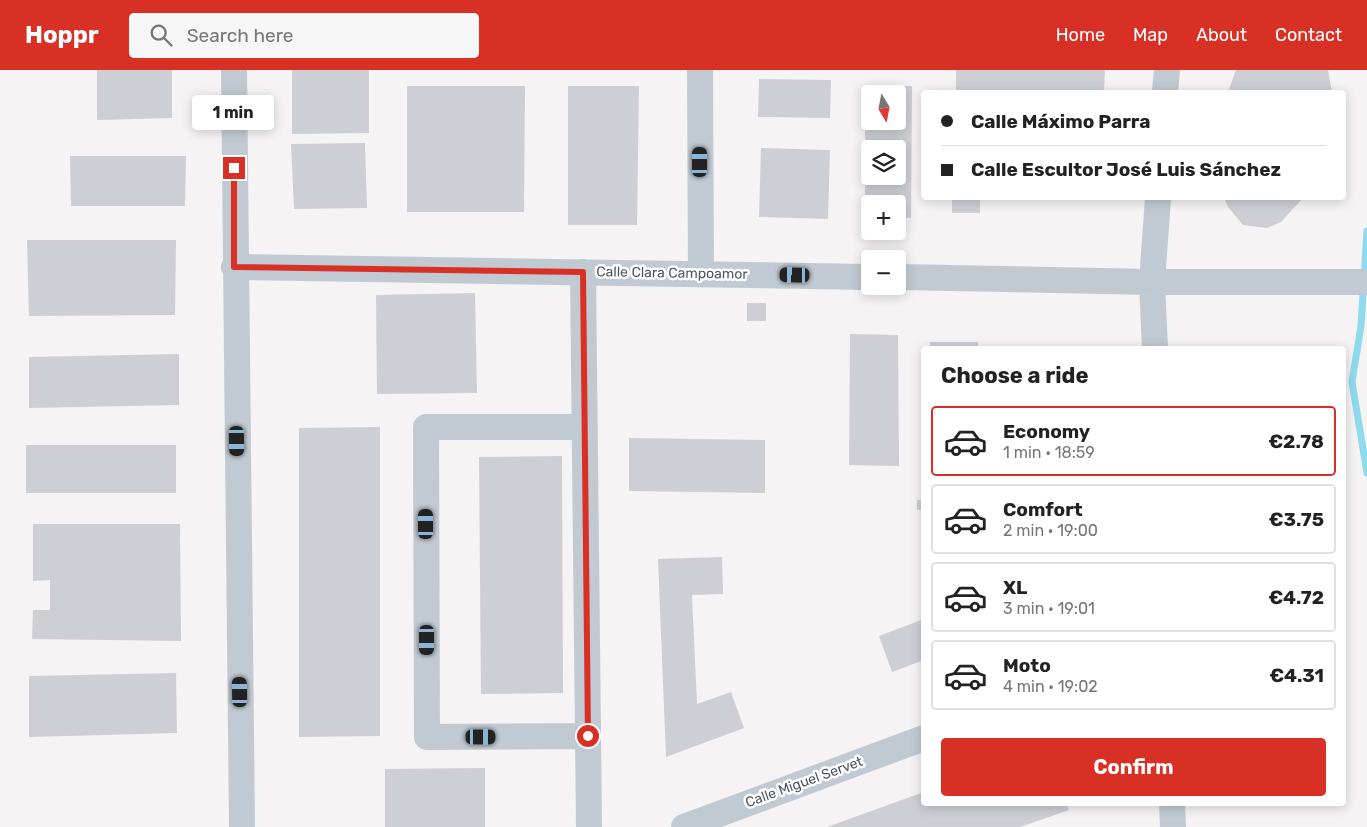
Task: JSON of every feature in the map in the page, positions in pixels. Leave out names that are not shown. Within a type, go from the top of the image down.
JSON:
[{"type":"street","points":[[234,70],[234,267],[242,827]]},
{"type":"street","points":[[700,70],[701,273]]},
{"type":"street","points":[[1165,90],[1167,70]]},
{"type":"street","points":[[1155,346],[1152,282],[1158,200]]},
{"type":"street","name":"Calle Clara Campoamor","points":[[234,267],[861,277]]},
{"type":"street","points":[[583,272],[589,827]]},
{"type":"street","points":[[906,277],[1152,282],[1367,282]]},
{"type":"street","points":[[585,427],[426,427],[427,737],[588,736]]},
{"type":"street","name":"Calle Miguel Servet","points":[[684,827],[921,739]]},
{"type":"street","points":[[1172,806],[1173,827]]},
{"type":"building","points":[[97,70],[172,70],[172,118],[97,120]]},
{"type":"building","points":[[292,70],[369,70],[369,133],[292,134]]},
{"type":"building","points":[[956,70],[1105,70],[1104,90],[956,90]]},
{"type":"building","points":[[1236,70],[1328,70],[1332,90],[1229,90]]},
{"type":"building","points":[[759,79],[831,80],[830,118],[758,117]]},
{"type":"building","points":[[407,86],[525,86],[524,212],[407,212]]},
{"type":"building","points":[[568,86],[639,86],[637,225],[568,225]]},
{"type":"building","points":[[906,86],[912,86],[911,218],[906,218],[906,195],[865,195],[865,185],[906,185],[906,140],[865,140],[865,130],[906,130]]},
{"type":"building","points":[[365,143],[367,208],[294,209],[291,144]]},
{"type":"building","points":[[761,148],[830,150],[828,219],[759,217]]},
{"type":"building","points":[[70,156],[186,156],[185,206],[71,206]]},
{"type":"building","points":[[952,200],[980,200],[980,213],[952,213]]},
{"type":"building","points":[[1225,200],[1301,200],[1281,222],[1267,228],[1243,225],[1228,207]]},
{"type":"building","points":[[27,240],[176,240],[175,315],[29,316]]},
{"type":"building","points":[[475,293],[477,393],[377,394],[376,295]]},
{"type":"building","points":[[747,303],[766,303],[766,321],[747,321]]},
{"type":"building","points":[[850,334],[898,335],[899,466],[849,465]]},
{"type":"building","points":[[930,342],[978,342],[978,346],[930,346]]},
{"type":"building","points":[[179,354],[179,405],[29,408],[29,357]]},
{"type":"building","points":[[380,427],[380,736],[299,737],[299,428]]},
{"type":"building","points":[[629,438],[765,440],[765,493],[629,491]]},
{"type":"building","points":[[26,445],[176,445],[176,493],[26,493]]},
{"type":"building","points":[[562,456],[563,693],[481,694],[479,457]]},
{"type":"building","points":[[917,500],[921,500],[921,510],[917,510]]},
{"type":"building","points":[[33,524],[180,524],[181,641],[32,639],[33,610],[50,610],[50,580],[33,581]]},
{"type":"building","points":[[722,557],[723,594],[692,595],[697,704],[731,692],[744,728],[666,757],[658,559]]},
{"type":"building","points":[[921,620],[921,661],[892,672],[879,636]]},
{"type":"building","points":[[176,673],[177,733],[29,737],[29,676]]},
{"type":"building","points":[[485,768],[485,827],[385,827],[385,769]]},
{"type":"building","points":[[921,793],[921,806],[1067,806],[1069,810],[1020,827],[827,827]]},
{"type":"waterway","points":[[1367,231],[1361,326],[1352,382],[1367,473]]},
{"type":"route","points":[[234,168],[234,267],[583,272],[588,736]]}]
